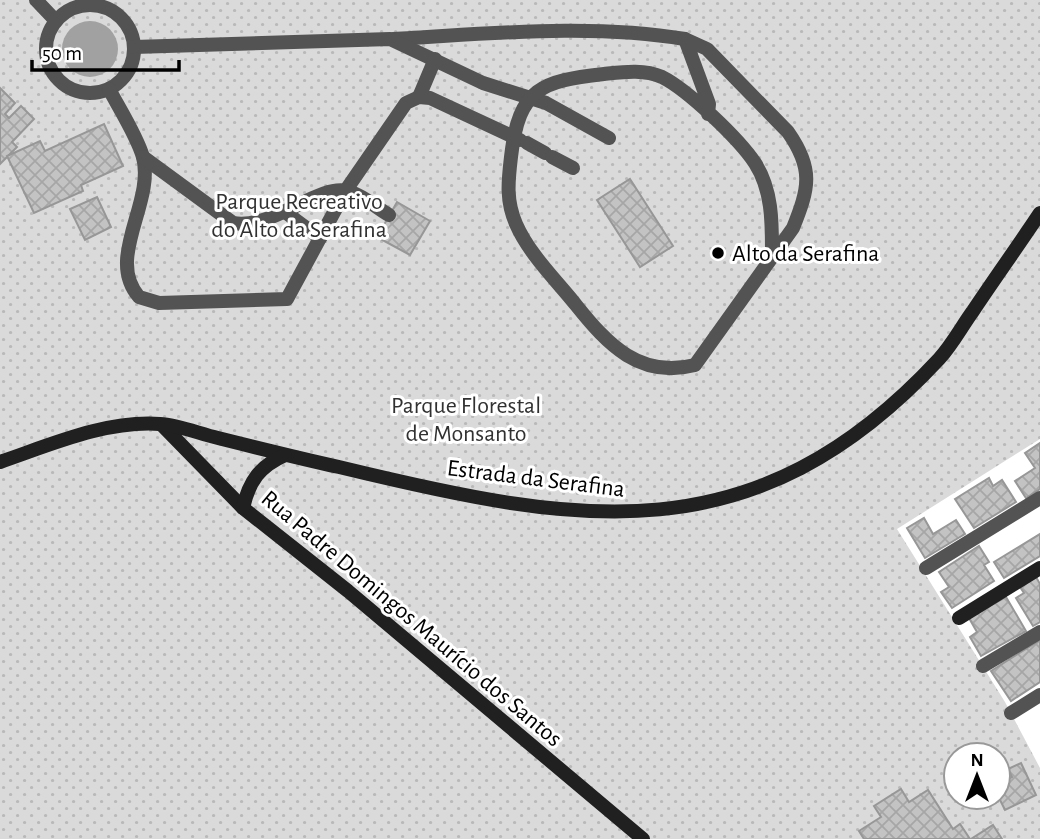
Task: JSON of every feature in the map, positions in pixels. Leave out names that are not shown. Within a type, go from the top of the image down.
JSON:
[{"type":"street","points":[[36,0],[56,21]]},
{"type":"street","points":[[99,6],[119,17],[127,25],[134,47],[130,67],[118,83],[109,89],[88,93],[67,87],[52,72],[46,51],[47,40],[56,21],[76,8],[99,6]]},
{"type":"street","points":[[134,47],[546,33],[650,35],[685,39],[707,49],[788,132],[808,176],[803,203],[793,228],[695,365],[673,370],[635,363],[595,329],[517,226],[507,194],[531,97],[546,84],[560,79],[625,72],[649,73],[671,82],[732,135],[757,165],[772,208],[772,256]]},
{"type":"street","points":[[390,39],[483,83],[531,97],[609,138]]},
{"type":"street","points":[[685,39],[709,104],[708,114]]},
{"type":"street","points":[[419,97],[435,60]]},
{"type":"street","points":[[109,89],[142,157],[142,183],[126,269],[130,288],[139,297],[159,303],[287,299],[346,190],[397,113],[406,103],[419,97],[439,102],[579,171]]},
{"type":"street","points":[[142,157],[233,223],[247,225],[325,194],[346,190],[390,215]]},
{"type":"street","points":[[285,212],[320,238]]},
{"type":"street","name":"Estrada da Serafina","points":[[0,462],[108,428],[161,424],[453,493],[600,513],[641,513],[744,493],[803,469],[876,420],[941,356],[1040,213]]},
{"type":"street","name":"Rua Padre Domingos Maurício dos Santos","points":[[161,424],[243,508],[348,591],[643,839]]},
{"type":"street","points":[[243,508],[247,490],[256,475],[268,462],[285,454]]},
{"type":"street","points":[[926,568],[1040,498]]},
{"type":"street","points":[[959,618],[1040,568]]},
{"type":"street","points":[[983,666],[1040,632]]},
{"type":"street","points":[[1011,713],[1040,695]]},
{"type":"green space","name":"Parque Florestal de Monsanto","points":[[0,0],[1040,0],[1040,439],[897,529],[1005,702],[1040,768],[1040,839],[0,839]]},
{"type":"shaded area","points":[[90,21],[101,23],[110,29],[116,38],[116,60],[110,69],[101,75],[90,77],[79,75],[70,69],[64,60],[62,49],[64,38],[70,29],[79,23]]},
{"type":"building","points":[[0,88],[15,103],[5,114],[9,118],[21,106],[34,119],[12,142],[17,147],[0,164]]},
{"type":"building","points":[[104,124],[123,166],[81,185],[83,191],[34,213],[7,156],[40,141],[45,151]]},
{"type":"building","points":[[630,179],[673,246],[640,267],[597,200]]},
{"type":"building","points":[[97,197],[111,227],[85,240],[70,209]]},
{"type":"building","points":[[397,202],[430,221],[410,255],[377,237]]},
{"type":"building","points":[[1040,443],[1040,489],[1026,498],[1015,481],[1035,468],[1025,453]]},
{"type":"building","points":[[989,478],[993,486],[1002,480],[1016,502],[974,528],[955,499]]},
{"type":"building","points":[[924,518],[933,534],[956,520],[965,534],[925,558],[907,528]]},
{"type":"building","points":[[1040,534],[1040,556],[1004,578],[994,562]]},
{"type":"building","points":[[979,546],[989,562],[984,565],[994,581],[952,608],[941,592],[949,587],[939,572]]},
{"type":"building","points":[[1036,577],[1040,584],[1040,622],[1033,626],[1016,598],[1024,593],[1020,587]]},
{"type":"building","points":[[1006,597],[1026,631],[981,656],[970,637],[977,632],[969,618]]},
{"type":"building","points":[[1040,640],[1040,682],[1011,701],[991,671]]},
{"type":"building","points":[[1021,763],[1036,795],[1012,807],[1012,777],[1012,767]]},
{"type":"building","points":[[901,789],[909,802],[928,790],[953,829],[960,824],[970,839],[864,839],[859,831],[881,817],[874,806]]},
{"type":"building","points":[[993,825],[1002,839],[971,839]]},
{"type":"place","name":"Alto da Serafina","points":[[718,253]]},
{"type":"park label","name":"Parque Recreativo do Alto da Serafina","points":[[299,215]]}]
